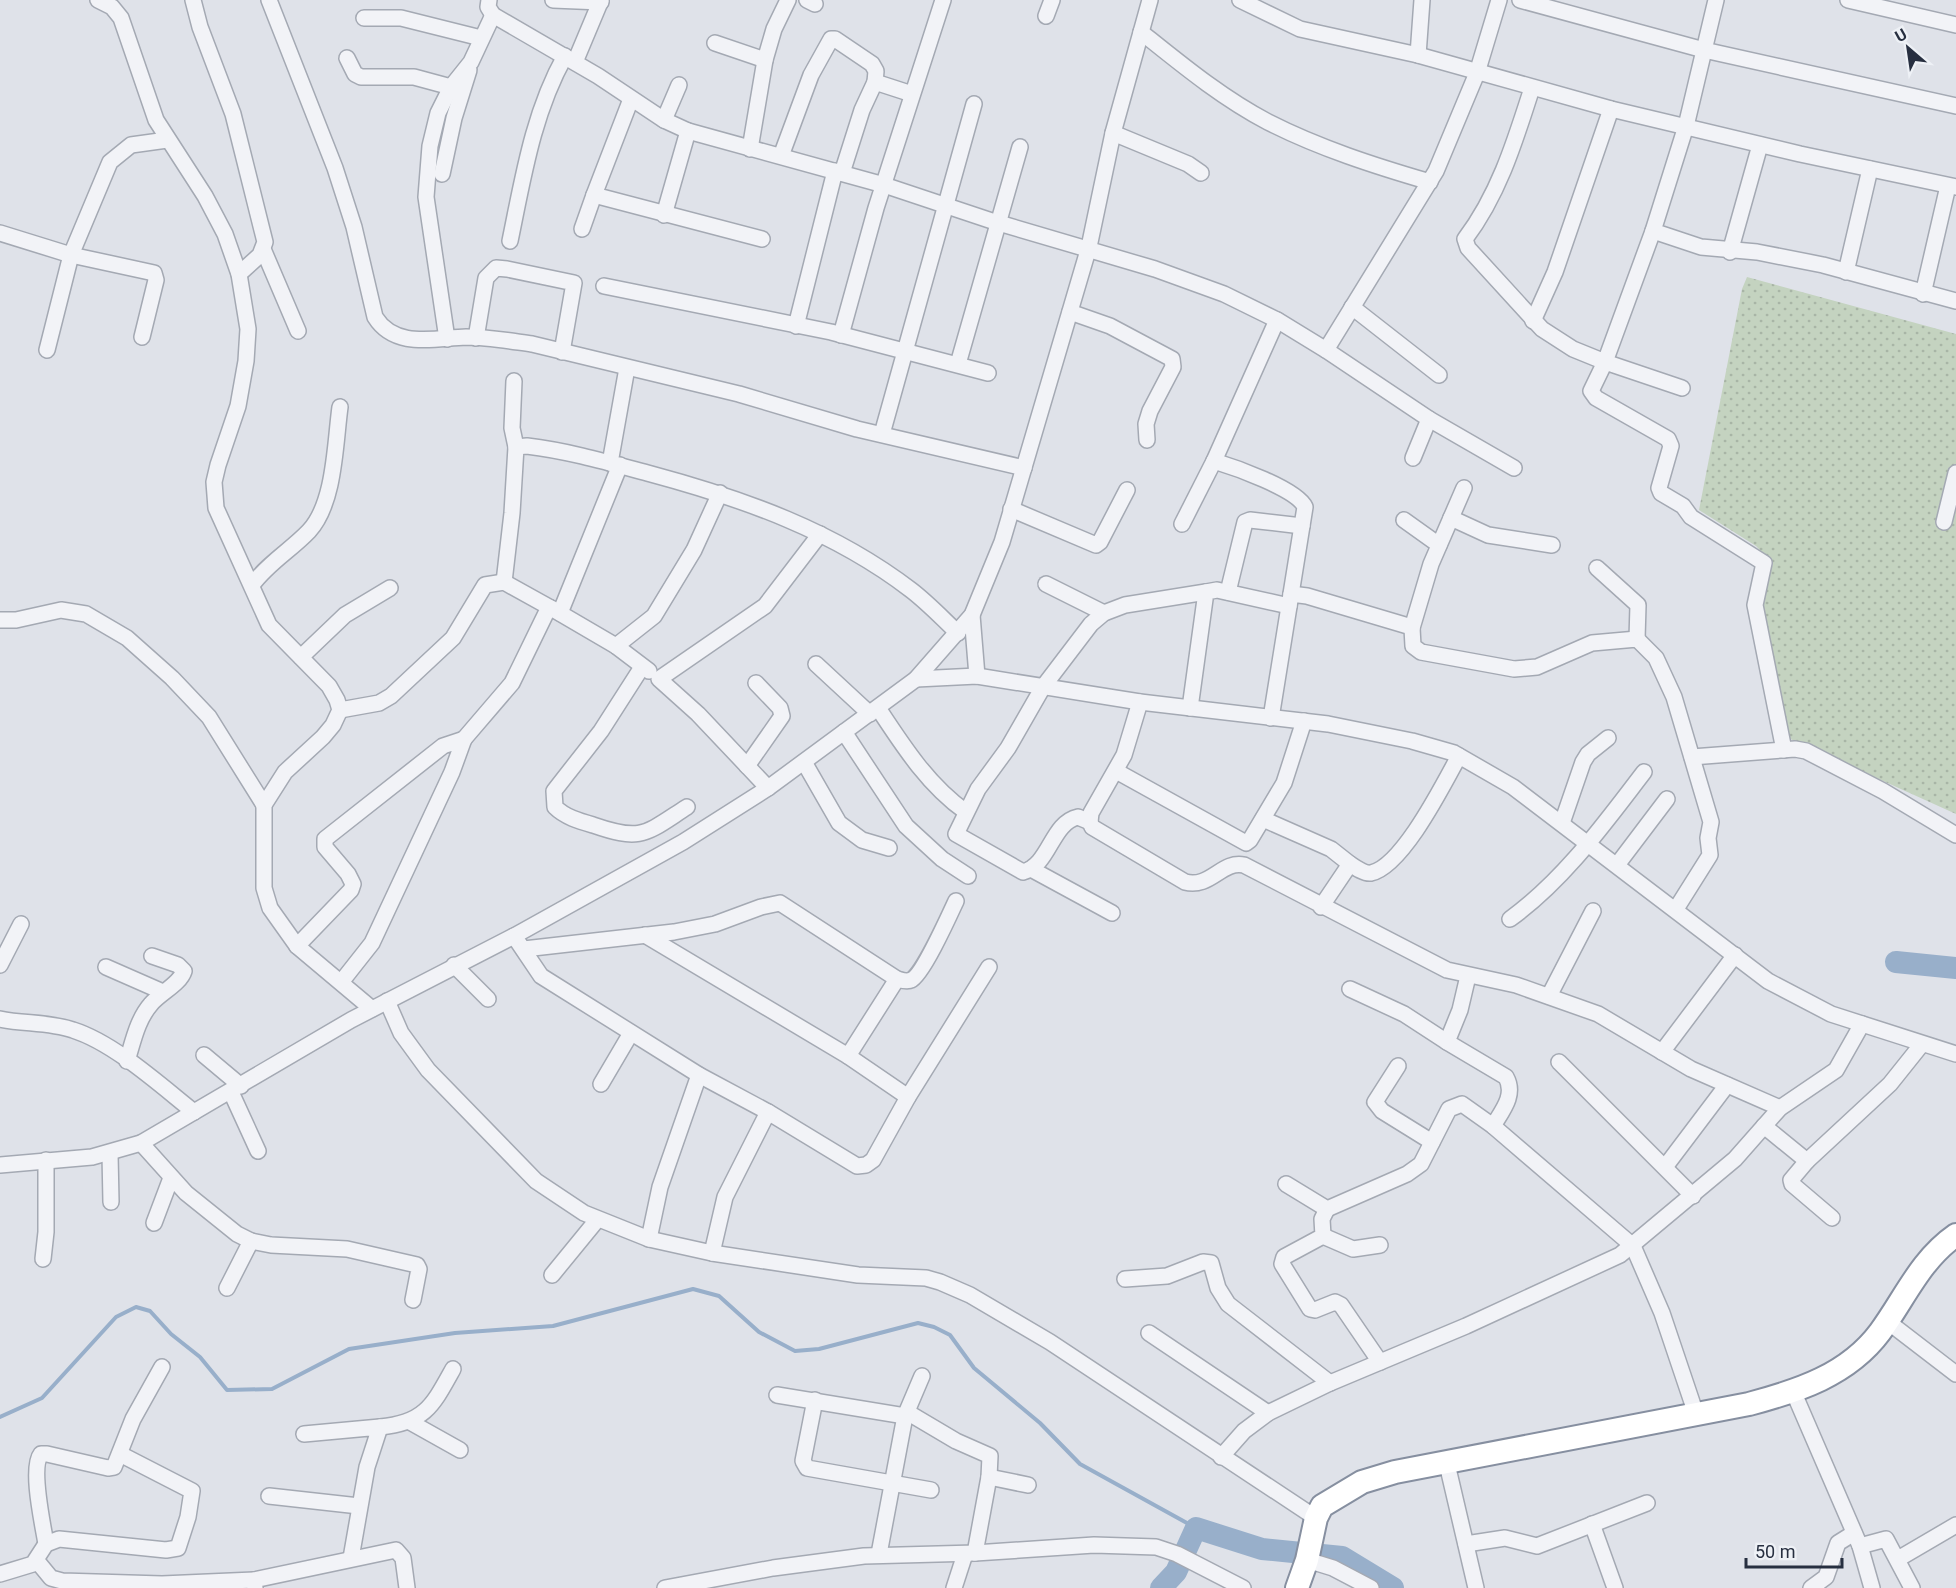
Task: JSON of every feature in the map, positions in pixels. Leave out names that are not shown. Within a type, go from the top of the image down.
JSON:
[{"type":"highway","points":[[1297,1588],[1322,1506],[1362,1482],[1395,1473],[1749,1404],[1793,1391],[1837,1370],[1861,1354],[1887,1321],[1922,1266],[1940,1246],[1956,1235]]},
{"type":"street","points":[[98,0],[112,7],[121,18],[153,111],[167,140],[205,196],[225,234],[239,274],[248,329],[246,361],[238,406],[218,465],[214,496],[218,514],[269,625],[302,657],[338,700],[340,710],[333,725],[285,772],[264,805]]},
{"type":"street","points":[[193,0],[236,125],[265,242],[263,249],[239,274]]},
{"type":"street","points":[[268,0],[335,168],[354,227],[375,317],[382,328],[405,338],[499,339],[562,352],[739,394],[882,435],[1024,468]]},
{"type":"street","points":[[510,241],[539,113],[601,1],[553,0]]},
{"type":"street","points":[[750,149],[765,60],[774,29],[788,0]]},
{"type":"street","points":[[841,335],[884,185],[943,0]]},
{"type":"street","points":[[1046,16],[1052,0]]},
{"type":"street","points":[[0,1165],[110,1154],[141,1143],[351,1020],[514,936],[683,842],[768,788],[916,679],[972,615],[1002,542],[1089,247],[1112,139],[1150,0]]},
{"type":"street","points":[[1240,0],[1300,29],[1418,55],[1611,109],[1760,145],[1952,186],[1923,294]]},
{"type":"street","points":[[1418,55],[1422,0]]},
{"type":"street","points":[[1326,350],[1396,233],[1430,183],[1477,73],[1499,0]]},
{"type":"street","points":[[1520,0],[1704,50],[1956,106]]},
{"type":"street","points":[[1716,0],[1686,126],[1653,231],[1605,362],[1592,386],[1592,394],[1662,434],[1670,441],[1671,446],[1659,491],[1682,506],[1691,517],[1764,563],[1755,605],[1773,750]]},
{"type":"street","points":[[1848,0],[1956,25]]},
{"type":"street","points":[[442,174],[454,118],[491,7],[664,120],[688,131],[884,185],[946,206],[1089,247],[1224,294],[1276,320],[1326,350],[1429,419],[1514,468]]},
{"type":"street","points":[[364,18],[401,18],[481,38]]},
{"type":"street","points":[[1141,32],[1198,78],[1266,121],[1340,153],[1430,183]]},
{"type":"street","points":[[781,156],[811,75],[831,39],[872,64],[876,71],[875,82],[838,172],[796,326]]},
{"type":"street","points":[[715,43],[765,60]]},
{"type":"street","points":[[347,58],[355,74],[361,77],[414,77],[452,87]]},
{"type":"street","points":[[447,339],[426,197],[433,128],[452,87],[471,62]]},
{"type":"street","points":[[875,82],[912,94]]},
{"type":"street","points":[[664,120],[679,85]]},
{"type":"street","points":[[1532,88],[1509,160],[1486,208],[1465,240],[1468,248],[1533,321],[1573,349],[1682,388]]},
{"type":"street","points":[[582,229],[631,99]]},
{"type":"street","points":[[882,435],[974,104]]},
{"type":"street","points":[[1533,321],[1558,262],[1611,109]]},
{"type":"street","points":[[664,215],[688,131]]},
{"type":"street","points":[[1112,139],[1188,164],[1201,173]]},
{"type":"street","points":[[47,350],[71,255],[110,162],[131,145],[167,140]]},
{"type":"street","points":[[1730,252],[1760,145]]},
{"type":"street","points":[[958,364],[1020,147]]},
{"type":"street","points":[[1846,272],[1870,170]]},
{"type":"street","points":[[594,195],[762,239]]},
{"type":"street","points":[[1653,231],[1701,247],[1730,252],[1757,252],[1846,272],[1923,294],[1956,300]]},
{"type":"street","points":[[0,233],[71,255],[154,273],[156,280],[142,337]]},
{"type":"street","points":[[263,249],[298,331]]},
{"type":"street","points":[[476,338],[486,278],[496,268],[507,269],[574,283],[562,352]]},
{"type":"street","points":[[604,286],[841,335],[988,373]]},
{"type":"street","points":[[1352,307],[1439,375]]},
{"type":"street","points":[[1070,312],[1110,326],[1172,359],[1173,367],[1146,424],[1147,440]]},
{"type":"street","points":[[1182,525],[1214,461],[1276,320]]},
{"type":"street","points":[[342,981],[372,943],[452,772],[464,739],[512,683],[554,610],[615,464],[627,368]]},
{"type":"street","points":[[504,582],[512,513],[516,447],[512,428],[514,381]]},
{"type":"street","points":[[252,585],[270,564],[310,530],[322,511],[330,483],[340,407]]},
{"type":"street","points":[[1413,458],[1429,419]]},
{"type":"street","points":[[516,447],[541,448],[615,464],[777,513],[854,552],[911,590],[958,633]]},
{"type":"street","points":[[1214,461],[1267,482],[1302,500],[1305,507],[1271,718]]},
{"type":"street","points":[[1944,522],[1956,473]]},
{"type":"street","points":[[1464,488],[1439,545],[1412,628],[1413,646],[1421,652],[1514,669],[1537,667],[1592,643],[1637,639]]},
{"type":"street","points":[[1011,509],[1095,545],[1100,542],[1127,490]]},
{"type":"street","points":[[616,645],[654,616],[694,550],[720,494]]},
{"type":"street","points":[[1451,518],[1488,535],[1552,545]]},
{"type":"street","points":[[1228,592],[1245,522],[1250,520],[1302,526]]},
{"type":"street","points":[[1404,520],[1439,545]]},
{"type":"street","points":[[658,679],[765,606],[820,534]]},
{"type":"street","points":[[1598,568],[1638,606],[1637,639],[1656,658],[1674,697],[1712,822],[1708,838],[1710,855],[1676,909]]},
{"type":"street","points":[[340,710],[378,704],[391,696],[453,638],[485,585],[504,582],[616,645],[658,679],[768,788]]},
{"type":"street","points":[[1046,584],[1104,613]]},
{"type":"street","points":[[302,657],[345,615],[390,588]]},
{"type":"street","points":[[1412,628],[1307,596],[1290,600],[1217,590],[1125,605],[1104,613],[1091,624],[1043,687],[1008,748],[978,789],[956,830],[959,837],[1020,872],[1031,869],[1065,823],[1078,817],[1090,822],[1092,827],[1185,882],[1194,885],[1203,883],[1236,863],[1244,865],[1434,964],[1468,976],[1515,985],[1598,1014],[1662,1052],[1727,1085],[1780,1108]]},
{"type":"street","points":[[1190,708],[1206,592]]},
{"type":"street","points":[[0,620],[16,620],[61,610],[86,614],[127,638],[178,684],[209,717],[264,805],[264,888],[270,908],[297,946],[342,981],[372,1010]]},
{"type":"street","points":[[972,615],[977,676]]},
{"type":"street","points":[[816,664],[874,711],[947,799],[966,812]]},
{"type":"street","points":[[642,667],[601,731],[554,791],[555,807],[576,819],[626,836],[639,834],[657,826],[687,807]]},
{"type":"street","points":[[916,679],[977,676],[1140,702],[1304,721],[1371,732],[1459,756],[1513,786],[1768,981],[1799,1000],[1862,1024],[1956,1054]]},
{"type":"street","points":[[747,766],[782,716],[780,708],[756,683]]},
{"type":"street","points":[[1090,822],[1097,801],[1116,771],[1128,744],[1140,702]]},
{"type":"street","points":[[1116,771],[1241,841],[1251,840],[1284,783],[1304,721]]},
{"type":"street","points":[[844,732],[906,826],[942,859],[968,876]]},
{"type":"street","points":[[1562,823],[1583,762],[1588,754],[1608,738]]},
{"type":"street","points":[[297,946],[351,890],[351,877],[325,847],[325,838],[443,746],[464,739]]},
{"type":"street","points":[[1692,757],[1794,749],[1818,756],[1956,835]]},
{"type":"street","points":[[1263,819],[1331,849],[1350,864],[1369,873],[1394,855],[1424,819],[1459,756]]},
{"type":"street","points":[[804,762],[839,823],[862,840],[889,848]]},
{"type":"street","points":[[1510,919],[1529,905],[1589,844],[1644,772]]},
{"type":"street","points":[[1617,865],[1667,799]]},
{"type":"street","points":[[1322,907],[1350,864]]},
{"type":"street","points":[[1031,869],[1112,913]]},
{"type":"street","points":[[524,949],[716,924],[780,903],[897,979],[906,981],[915,977],[956,901]]},
{"type":"street","points":[[1550,996],[1593,911]]},
{"type":"street","points":[[0,965],[21,924]]},
{"type":"street","points":[[645,935],[848,1056],[908,1097]]},
{"type":"street","points":[[514,936],[524,949],[530,963],[541,976],[699,1075],[768,1112],[856,1166],[866,1165],[873,1160],[908,1097],[989,967]]},
{"type":"street","points":[[1662,1052],[1735,955]]},
{"type":"street","points":[[128,1061],[141,1019],[148,1006],[183,975],[184,971],[178,965],[152,956]]},
{"type":"street","points":[[454,965],[488,999]]},
{"type":"street","points":[[106,967],[163,992]]},
{"type":"street","points":[[1447,1042],[1460,1010],[1468,976]]},
{"type":"street","points":[[848,1056],[897,979]]},
{"type":"street","points":[[1350,989],[1404,1014],[1506,1077],[1510,1084],[1510,1094],[1493,1126]]},
{"type":"street","points":[[387,1001],[412,1052],[502,1148],[536,1181],[563,1201],[597,1220],[649,1239],[712,1253],[847,1274],[926,1278],[970,1295],[1050,1342],[1221,1457],[1311,1543],[1333,1568],[1371,1588]]},
{"type":"street","points":[[0,1019],[71,1029],[87,1035],[128,1061],[194,1112]]},
{"type":"street","points":[[1221,1457],[1244,1431],[1268,1413],[1330,1383],[1466,1326],[1620,1255],[1735,1159],[1780,1108],[1836,1070],[1862,1024]]},
{"type":"street","points":[[601,1084],[631,1033]]},
{"type":"street","points":[[1832,1218],[1792,1184],[1791,1180],[1807,1161],[1890,1084],[1922,1044]]},
{"type":"street","points":[[204,1055],[236,1089],[258,1151]]},
{"type":"street","points":[[1559,1062],[1693,1196]]},
{"type":"street","points":[[1398,1066],[1375,1102],[1382,1111],[1432,1142]]},
{"type":"street","points":[[649,1239],[660,1187],[699,1075]]},
{"type":"street","points":[[1665,1167],[1727,1085]]},
{"type":"street","points":[[1323,1236],[1322,1219],[1327,1209],[1407,1174],[1420,1164],[1454,1105],[1462,1104],[1493,1126],[1633,1246],[1662,1313],[1696,1414]]},
{"type":"street","points":[[712,1253],[725,1197],[768,1112]]},
{"type":"street","points":[[1764,1126],[1807,1161]]},
{"type":"street","points":[[141,1143],[171,1178],[221,1221],[250,1241],[271,1245],[347,1249],[412,1262],[419,1269],[413,1300]]},
{"type":"street","points":[[110,1154],[111,1202]]},
{"type":"street","points":[[43,1259],[46,1232],[46,1160]]},
{"type":"street","points":[[154,1223],[171,1178]]},
{"type":"street","points":[[1286,1184],[1327,1209]]},
{"type":"street","points":[[552,1275],[597,1220]]},
{"type":"street","points":[[1323,1236],[1284,1257],[1282,1264],[1310,1309],[1316,1310],[1335,1302],[1341,1305],[1380,1362]]},
{"type":"street","points":[[1323,1236],[1353,1249],[1380,1245]]},
{"type":"street","points":[[227,1288],[250,1241]]},
{"type":"street","points":[[1125,1279],[1167,1276],[1203,1262],[1211,1263],[1218,1288],[1228,1304],[1330,1383]]},
{"type":"street","points":[[1887,1321],[1956,1374]]},
{"type":"street","points":[[1149,1333],[1268,1413]]},
{"type":"street","points":[[0,1574],[37,1561],[46,1544],[36,1464],[42,1454],[108,1468],[118,1463],[133,1419],[162,1367]]},
{"type":"street","points":[[304,1434],[410,1422],[425,1413],[453,1369]]},
{"type":"street","points":[[879,1554],[906,1414],[922,1376]]},
{"type":"street","points":[[1793,1391],[1857,1540],[1872,1588]]},
{"type":"street","points":[[777,1395],[906,1414],[956,1441],[986,1452],[991,1462],[989,1477],[970,1553],[954,1588]]},
{"type":"street","points":[[815,1400],[804,1466],[892,1485],[932,1490]]},
{"type":"street","points":[[410,1422],[460,1450]]},
{"type":"street","points":[[351,1558],[367,1467],[380,1426]]},
{"type":"street","points":[[46,1544],[65,1539],[166,1550],[178,1548],[188,1517],[192,1491],[120,1454]]},
{"type":"street","points":[[1447,1464],[1476,1588]]},
{"type":"street","points":[[989,1477],[1028,1485]]},
{"type":"street","points":[[269,1496],[359,1506]]},
{"type":"street","points":[[1466,1544],[1505,1538],[1537,1546],[1647,1503]]},
{"type":"street","points":[[1592,1524],[1615,1588]]},
{"type":"street","points":[[1898,1559],[1956,1525]]},
{"type":"street","points":[[1811,1588],[1826,1577],[1838,1543],[1880,1538],[1886,1539],[1912,1588]]},
{"type":"street","points":[[665,1588],[683,1587],[773,1568],[879,1554],[970,1553],[1094,1545],[1137,1545],[1184,1557],[1243,1588]]},
{"type":"street","points":[[37,1561],[51,1578],[62,1581],[255,1584],[351,1558],[388,1551],[400,1553],[407,1588]]},
{"type":"green space","points":[[1747,277],[1956,334],[1956,814],[1786,737],[1760,597],[1773,564],[1756,546],[1699,510],[1742,289]]},
{"type":"waterway","points":[[1896,962],[1956,968]]},
{"type":"waterway","points":[[0,1417],[42,1398],[116,1317],[136,1307],[150,1311],[171,1334],[200,1357],[227,1390],[272,1389],[349,1349],[455,1333],[553,1326],[693,1289],[719,1296],[759,1332],[795,1351],[819,1349],[918,1323],[934,1327],[950,1335],[974,1368],[1040,1423],[1080,1464],[1196,1528]]},
{"type":"waterway","points":[[1161,1588],[1176,1572],[1196,1528],[1262,1549],[1342,1557],[1393,1588]]}]
